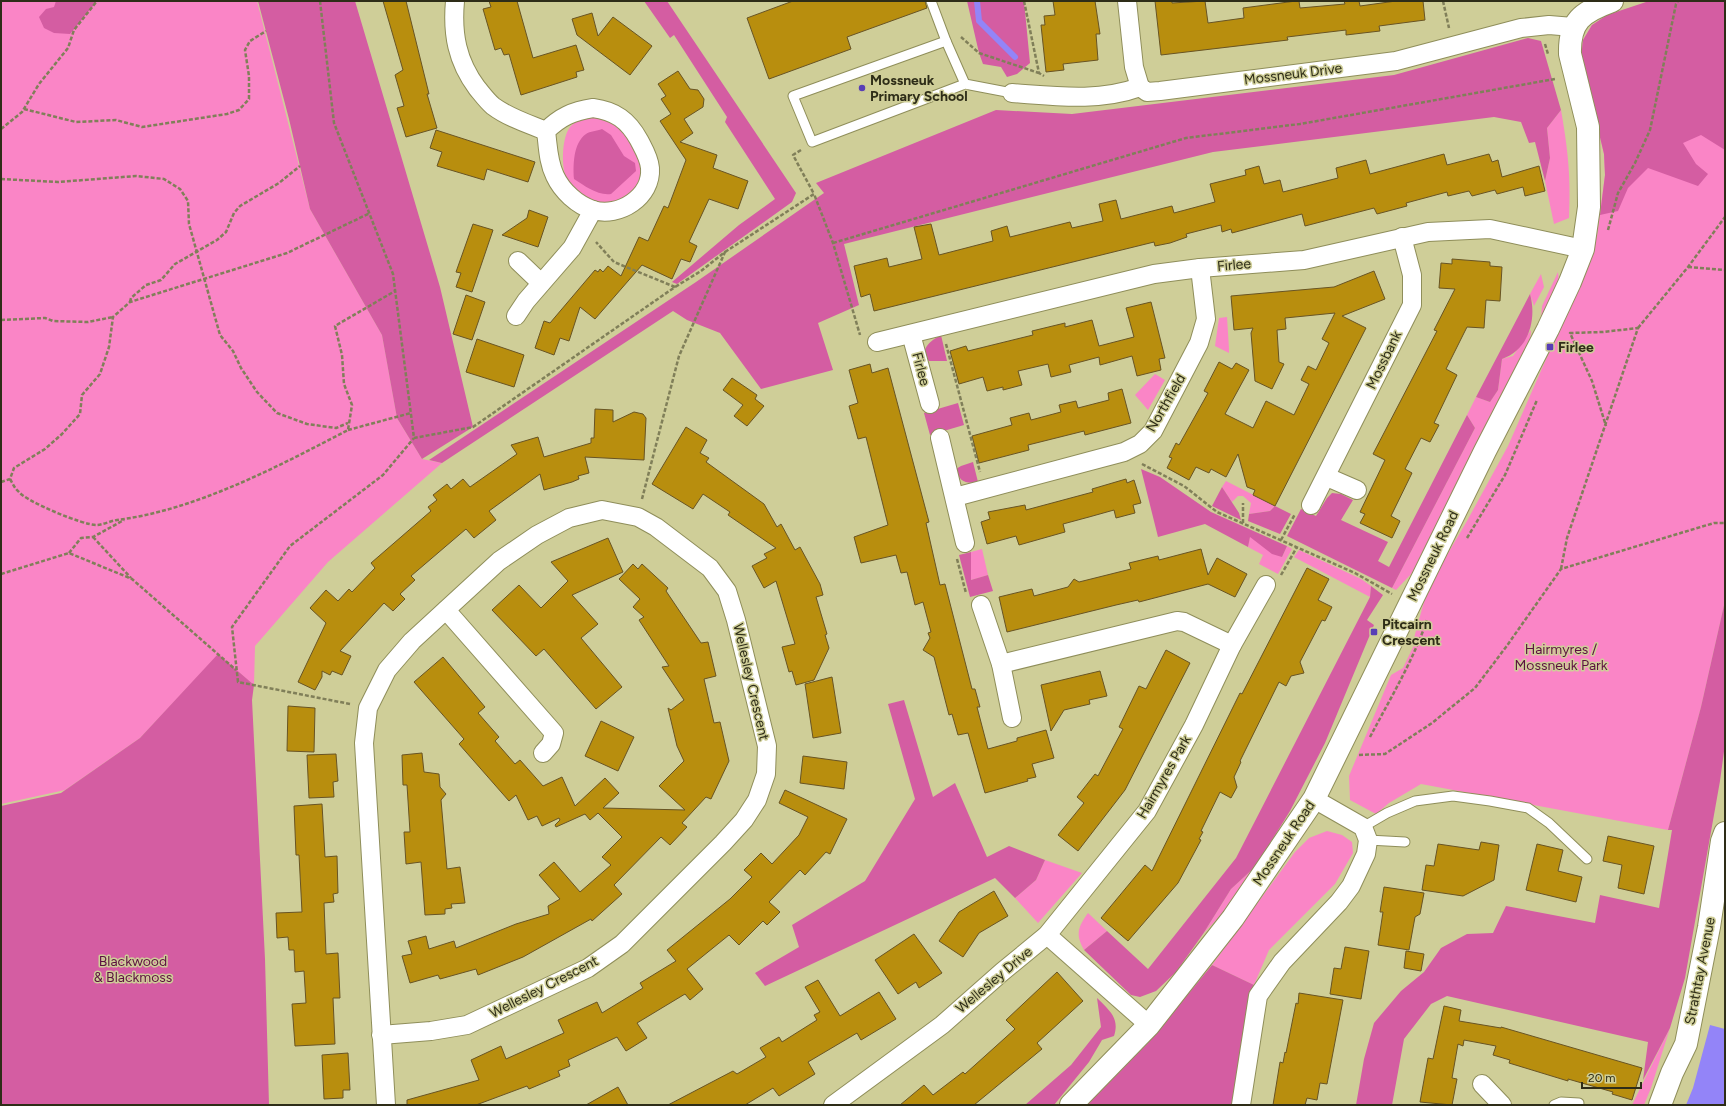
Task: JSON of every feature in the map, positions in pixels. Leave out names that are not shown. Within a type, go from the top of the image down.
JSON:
[{"type":"street","points":[[456,1],[454,26],[456,43],[462,64],[469,78],[493,106],[511,117],[546,131]]},
{"type":"street","points":[[1012,94],[1070,97],[1125,93],[1140,87],[1134,67],[1127,1]]},
{"type":"street","points":[[1573,27],[1584,13],[1612,1]]},
{"type":"street","name":"Mossneuk Drive","points":[[1140,87],[1147,92],[1160,91],[1396,61],[1521,28],[1549,25],[1573,27]]},
{"type":"street","name":"Mossneuk Road","points":[[1071,1105],[1149,1025],[1233,918],[1314,799],[1570,282],[1582,249],[1589,207],[1588,127],[1570,54],[1570,43],[1573,27]]},
{"type":"street","points":[[593,108],[608,110],[624,121],[637,136],[646,153],[650,168],[647,183],[641,196],[629,206],[611,211],[593,210],[570,197],[562,188],[550,165],[546,131],[557,120],[571,112],[593,108]]},
{"type":"street","points":[[516,316],[541,283],[572,248],[593,210]]},
{"type":"street","name":"Firlee","points":[[877,342],[1154,274],[1200,268],[1304,260],[1428,232],[1490,229],[1582,249]]},
{"type":"street","name":"Mossbank","points":[[1311,505],[1327,477],[1412,305],[1412,275],[1402,237]]},
{"type":"street","points":[[518,261],[541,283]]},
{"type":"street","name":"Northfield","points":[[955,497],[1124,452],[1140,444],[1153,431],[1199,343],[1206,319],[1200,268]]},
{"type":"street","name":"Firlee","points":[[911,334],[930,404]]},
{"type":"street","points":[[940,438],[965,543]]},
{"type":"street","points":[[1327,477],[1357,490]]},
{"type":"street","name":"Wellesley Crescent","points":[[381,1035],[431,1031],[467,1025],[588,968],[622,944],[723,843],[744,820],[757,800],[766,774],[767,746],[736,620],[727,591],[710,568],[656,527],[638,517],[602,510],[569,518],[537,535],[499,561],[412,641],[387,670],[368,708],[364,743],[381,1035],[386,1105]]},
{"type":"street","name":"Hairmyres Park","points":[[1047,935],[1147,811],[1194,725],[1232,645],[1266,585]]},
{"type":"street","points":[[981,605],[1001,664],[1012,718]]},
{"type":"street","points":[[446,610],[554,733],[552,744],[543,754]]},
{"type":"street","points":[[1001,664],[1177,621],[1184,622],[1232,645]]},
{"type":"street","points":[[1241,1105],[1258,996],[1282,962],[1339,902],[1351,886],[1366,854],[1366,834],[1314,799]]},
{"type":"street","name":"Strathtay Avenue","points":[[1660,1105],[1672,1073],[1686,1044],[1709,927],[1722,841],[1725,833]]},
{"type":"street","points":[[1047,935],[1149,1025]]},
{"type":"street","name":"Wellesley Drive","points":[[833,1105],[942,1025],[1047,935]]},
{"type":"street","points":[[1482,1084],[1502,1105]]},
{"type":"lane","points":[[931,1],[946,41],[965,84]]},
{"type":"lane","points":[[946,41],[793,96],[812,142],[965,84],[1012,94]]},
{"type":"lane","points":[[1366,834],[1387,813],[1415,801],[1453,796],[1528,808],[1549,823],[1587,859]]},
{"type":"lane","points":[[1366,834],[1405,842]]},
{"type":"lane","points":[[1554,1105],[1561,1102],[1579,1103]]},
{"type":"path","points":[[1,129],[24,109],[39,84],[68,48],[74,30],[97,1]]},
{"type":"path","points":[[320,1],[334,123],[393,274],[414,438]]},
{"type":"path","points":[[1024,1],[1039,73]]},
{"type":"path","points":[[1442,1],[1453,45]]},
{"type":"path","points":[[1608,231],[1618,193],[1635,163],[1650,130],[1676,4],[1678,1]]},
{"type":"path","points":[[939,22],[979,53],[1039,73],[1050,79]]},
{"type":"path","points":[[1539,26],[1549,56]]},
{"type":"path","points":[[24,109],[76,122],[116,120],[142,126],[227,114],[239,110],[249,99],[249,76],[245,50],[250,41],[266,31]]},
{"type":"path","points":[[1554,71],[1558,86]]},
{"type":"path","points":[[833,243],[1186,138],[1300,124],[1556,79]]},
{"type":"path","points":[[812,142],[793,155],[814,194],[833,243],[863,344],[877,342]]},
{"type":"path","points":[[130,302],[130,298],[137,291],[146,285],[160,280],[175,264],[217,240],[226,232],[234,213],[240,206],[279,183],[300,166]]},
{"type":"path","points":[[1,179],[58,182],[136,176],[164,179],[180,189],[188,201],[189,224],[220,335],[233,351],[241,368],[256,392],[277,413],[307,424],[336,428],[348,422]]},
{"type":"path","points":[[368,708],[238,682],[232,627],[290,546],[383,475],[414,438],[473,427],[675,287],[701,271],[725,252],[814,194]]},
{"type":"path","points":[[1,320],[45,318],[53,321],[88,322],[113,317],[130,302],[286,253],[370,213]]},
{"type":"path","points":[[1356,755],[1385,754],[1432,723],[1475,688],[1506,648],[1561,569],[1567,538],[1638,328],[1688,267],[1725,217]]},
{"type":"path","points":[[583,228],[614,262],[675,287]]},
{"type":"path","points":[[638,517],[678,356],[725,252]]},
{"type":"path","points":[[1688,267],[1725,270]]},
{"type":"path","points":[[348,430],[348,422],[352,405],[344,384],[342,355],[335,326],[395,291]]},
{"type":"path","points":[[10,480],[14,468],[45,449],[62,434],[80,414],[82,395],[100,374],[109,348],[113,317]]},
{"type":"path","points":[[1566,339],[1573,325]]},
{"type":"path","points":[[941,326],[984,489]]},
{"type":"path","points":[[1570,332],[1603,332],[1638,328]]},
{"type":"path","points":[[1570,332],[1592,381],[1606,426]]},
{"type":"path","points":[[1464,544],[1505,474],[1539,394]]},
{"type":"path","points":[[10,480],[19,493],[51,511],[97,525],[140,517],[215,493],[288,461],[348,430],[411,413]]},
{"type":"path","points":[[1124,452],[1146,466],[1184,486],[1217,512],[1355,573],[1410,604]]},
{"type":"path","points":[[1,482],[10,480]]},
{"type":"path","points":[[1243,503],[1243,523]]},
{"type":"path","points":[[1281,540],[1298,508],[1311,505]]},
{"type":"path","points":[[1,574],[69,553],[81,538],[93,537],[126,519]]},
{"type":"path","points":[[1561,569],[1714,523],[1725,523]]},
{"type":"path","points":[[93,537],[132,579],[236,671]]},
{"type":"path","points":[[965,543],[955,555],[968,598],[981,605]]},
{"type":"path","points":[[1266,585],[1279,578],[1296,547]]},
{"type":"path","points":[[69,553],[132,579]]},
{"type":"path","points":[[1367,741],[1400,680],[1420,639],[1428,618]]},
{"type":"path","points":[[1360,755],[1364,748]]},
{"type":"green space","points":[[1,1],[257,1],[310,209],[382,335],[397,418],[422,459],[442,463],[328,562],[255,646],[254,685],[218,655],[140,738],[65,790],[1,804]]},
{"type":"green space","points":[[56,1],[97,1],[70,34],[54,33],[44,28],[39,17],[46,9],[54,7]]},
{"type":"green space","points":[[258,1],[355,1],[440,287],[473,427],[422,459],[397,418],[382,335],[310,209],[289,119]]},
{"type":"green space","points":[[644,1],[667,1],[796,193],[792,202],[677,284],[672,282],[739,225],[775,199],[725,122],[727,117],[674,35],[670,38]]},
{"type":"green space","points":[[967,1],[1024,1],[1030,63],[1017,74],[1007,77],[1001,67],[983,64]]},
{"type":"green space","points":[[1649,1],[1725,1],[1725,150],[1701,135],[1683,143],[1696,164],[1708,174],[1698,186],[1648,168],[1628,188],[1618,211],[1600,215],[1605,175],[1604,154],[1581,57],[1583,40],[1592,25],[1607,15]]},
{"type":"green space","name":"Hairmyres / Mossneuk Park","points":[[1725,1],[1725,601],[1701,707],[1668,830],[1421,784],[1389,803],[1376,814],[1350,800],[1349,776],[1391,675],[1403,668],[1415,643],[1414,638],[1428,587],[1467,521],[1508,446],[1582,277],[1597,236],[1605,175],[1604,154],[1581,57],[1583,40],[1592,25]]},
{"type":"green space","points":[[1528,38],[1541,41],[1561,110],[1547,128],[1550,158],[1545,181],[1535,142],[1529,143],[1521,122],[1494,117],[1213,152],[844,244],[859,305],[818,323],[833,370],[761,389],[720,333],[687,320],[673,311],[442,463],[429,460],[696,282],[824,193],[816,183],[996,110],[1072,114],[1394,75]]},
{"type":"green space","points":[[1561,110],[1570,189],[1569,218],[1554,224],[1545,181],[1550,158],[1547,128]]},
{"type":"green space","points":[[588,116],[599,117],[614,123],[621,130],[640,159],[640,178],[632,194],[625,201],[610,204],[594,201],[579,194],[568,183],[563,163],[567,132],[572,125]]},
{"type":"green space","points":[[602,129],[611,135],[624,156],[635,163],[636,171],[611,194],[596,192],[574,179],[574,161],[578,143],[588,133]]},
{"type":"green space","points":[[1558,272],[1559,283],[1541,319],[1542,306]]},
{"type":"green space","points":[[1541,274],[1544,287],[1534,306],[1530,294]]},
{"type":"green space","points":[[1530,294],[1532,304],[1531,323],[1525,341],[1519,349],[1502,359],[1498,390],[1490,402],[1476,397]]},
{"type":"green space","points":[[1227,317],[1229,353],[1215,346],[1219,318]]},
{"type":"green space","points":[[1531,330],[1530,343],[1413,572],[1396,590],[1392,588],[1475,428],[1467,415],[1476,397],[1490,402],[1498,390],[1502,359],[1513,356]]},
{"type":"green space","points":[[941,335],[947,361],[929,361],[924,353],[925,350],[933,340]]},
{"type":"green space","points":[[1155,374],[1165,380],[1148,410],[1135,395]]},
{"type":"green space","points":[[958,403],[964,425],[930,435],[924,413]]},
{"type":"green space","points":[[1467,415],[1475,428],[1392,588],[1287,536],[1301,509],[1316,516],[1327,498],[1332,493],[1341,494],[1353,500],[1341,520],[1388,542],[1378,561],[1389,567]]},
{"type":"green space","points":[[973,462],[978,482],[970,483],[959,477],[956,469]]},
{"type":"green space","points":[[1141,469],[1160,477],[1211,512],[1287,546],[1282,557],[1272,554],[1250,537],[1248,547],[1205,524],[1158,537]]},
{"type":"green space","points":[[1226,481],[1275,506],[1270,511],[1249,514],[1251,503],[1243,496],[1238,496],[1232,502],[1222,487]]},
{"type":"green space","points":[[1222,487],[1239,513],[1241,520],[1212,506]]},
{"type":"green space","points":[[1275,506],[1291,514],[1280,534],[1248,521],[1249,514],[1270,511]]},
{"type":"green space","points":[[1250,536],[1282,557],[1287,546],[1292,549],[1278,574],[1259,564],[1263,555],[1248,547]]},
{"type":"green space","points":[[982,549],[988,575],[971,580],[971,552]]},
{"type":"green space","points":[[1299,550],[1361,579],[1371,586],[1370,597],[1294,557]]},
{"type":"green space","points":[[971,552],[971,580],[988,575],[993,591],[970,597],[959,555]]},
{"type":"green space","points":[[1371,586],[1383,595],[1367,620],[1374,625],[1325,743],[1290,811],[1256,866],[1231,889],[1203,934],[1176,972],[1156,991],[1140,997],[1131,995],[1084,950],[1107,931],[1148,969],[1236,858],[1370,597]]},
{"type":"green space","points":[[1725,601],[1725,744],[1720,781],[1685,978],[1670,1028],[1643,1080],[1648,1042],[1447,996],[1431,1004],[1404,1039],[1392,1105],[1356,1105],[1364,1059],[1374,1023],[1401,991],[1424,972],[1441,948],[1467,934],[1493,933],[1506,906],[1595,923],[1600,895],[1659,908],[1672,830],[1668,830],[1701,707]]},
{"type":"green space","name":"Blackwood & Blackmoss","points":[[218,654],[254,685],[252,700],[265,959],[269,1105],[1,1105],[1,806],[61,793],[140,738]]},
{"type":"green space","points":[[904,700],[933,797],[955,783],[987,857],[1009,846],[1045,860],[1036,880],[1015,898],[995,878],[765,986],[755,973],[799,947],[792,925],[865,881],[915,799],[888,704]]},
{"type":"green space","points":[[1327,831],[1342,835],[1352,842],[1353,853],[1335,884],[1269,950],[1254,985],[1212,965],[1295,852],[1309,838]]},
{"type":"green space","points":[[1045,860],[1082,873],[1038,923],[1015,898],[1036,880]]},
{"type":"green space","points":[[1256,866],[1235,900],[1203,934],[1231,889]]},
{"type":"green space","points":[[1088,913],[1107,931],[1084,950],[1079,939],[1079,931],[1082,922]]},
{"type":"green space","points":[[1212,965],[1254,985],[1232,1105],[1087,1105],[1147,1044]]},
{"type":"green space","points":[[1097,998],[1114,1019],[1116,1024],[1114,1036],[1102,1040],[1089,1062],[1054,1105],[1025,1105],[1071,1065],[1101,1027]]},
{"type":"green space","points":[[1670,1028],[1644,1105],[1632,1105]]},
{"type":"shaded area","points":[[1710,1025],[1725,1029],[1725,1105],[1686,1105],[1693,1088]]},
{"type":"building","points":[[383,1],[406,1],[429,94],[427,94],[437,128],[406,137],[397,108],[404,106],[395,75],[403,70]]},
{"type":"building","points":[[489,1],[517,1],[533,58],[576,45],[584,70],[576,72],[577,77],[521,95],[509,54],[504,55],[501,48],[495,50],[483,9],[491,7]]},
{"type":"building","name":"Mossneuk Primary School","points":[[793,1],[925,1],[927,8],[847,37],[851,49],[769,79],[747,18]]},
{"type":"building","points":[[1053,1],[1095,1],[1100,34],[1096,34],[1098,60],[1063,64],[1064,70],[1046,72],[1041,25],[1045,25],[1044,16],[1055,15]]},
{"type":"building","points":[[1155,1],[1172,1],[1172,3],[1205,1],[1208,23],[1244,18],[1243,8],[1296,1],[1299,1],[1300,8],[1345,4],[1344,1],[1359,1],[1360,6],[1396,1],[1423,1],[1425,20],[1379,26],[1380,31],[1346,35],[1346,30],[1287,37],[1288,40],[1161,55]]},
{"type":"building","points":[[592,13],[598,36],[613,17],[652,46],[630,75],[577,35],[572,19]]},
{"type":"building","points":[[678,71],[690,89],[698,90],[704,99],[703,107],[684,119],[693,133],[680,142],[717,155],[713,168],[748,181],[738,209],[709,199],[689,242],[697,246],[690,262],[681,259],[672,279],[642,265],[595,319],[580,307],[569,341],[560,338],[554,355],[535,348],[544,321],[550,323],[595,270],[598,272],[600,269],[603,272],[608,266],[621,276],[639,237],[648,241],[664,206],[668,208],[686,160],[660,121],[671,114],[661,99],[666,96],[658,84]]},
{"type":"building","points":[[436,130],[535,162],[528,182],[487,169],[484,180],[437,166],[442,152],[430,148]]},
{"type":"building","points":[[1444,154],[1447,165],[1489,154],[1492,162],[1498,160],[1502,177],[1539,166],[1545,191],[1525,196],[1523,187],[1497,194],[1495,190],[1472,196],[1469,191],[1448,196],[1447,192],[1406,203],[1407,206],[1377,214],[1374,208],[1305,226],[1302,214],[1232,233],[1231,229],[1222,232],[1221,225],[1186,234],[1187,237],[1170,243],[1155,246],[1154,242],[874,311],[870,294],[861,297],[854,266],[887,258],[889,267],[922,259],[914,227],[931,224],[939,255],[993,241],[991,231],[1007,226],[1010,237],[1070,222],[1072,228],[1103,221],[1099,204],[1116,200],[1121,219],[1172,206],[1174,213],[1215,202],[1210,184],[1246,175],[1245,170],[1259,166],[1264,184],[1280,180],[1283,192],[1338,178],[1336,168],[1366,160],[1370,174]]},
{"type":"building","points":[[529,210],[548,217],[538,247],[502,235],[527,218]]},
{"type":"building","points":[[473,224],[493,230],[472,292],[456,287],[461,273],[456,272]]},
{"type":"building","points":[[1452,259],[1490,262],[1490,266],[1502,267],[1500,301],[1486,300],[1484,328],[1467,327],[1446,369],[1457,375],[1434,423],[1439,425],[1430,442],[1421,438],[1405,469],[1412,473],[1391,516],[1400,521],[1392,538],[1360,523],[1365,514],[1360,512],[1385,460],[1373,454],[1437,331],[1434,330],[1455,289],[1439,288],[1441,263],[1452,264]]},
{"type":"building","points":[[1374,271],[1385,299],[1342,316],[1366,328],[1275,506],[1253,495],[1255,490],[1247,487],[1238,454],[1226,477],[1211,469],[1209,473],[1196,467],[1189,480],[1167,468],[1172,458],[1169,457],[1176,443],[1179,445],[1208,393],[1204,391],[1219,362],[1232,369],[1236,363],[1249,370],[1225,414],[1253,428],[1266,401],[1294,415],[1309,384],[1301,380],[1308,366],[1316,370],[1329,343],[1322,339],[1335,313],[1285,318],[1286,329],[1277,330],[1279,362],[1284,364],[1272,389],[1255,381],[1251,333],[1253,328],[1234,330],[1231,296],[1334,287]]},
{"type":"building","points":[[466,295],[485,302],[472,340],[453,334]]},
{"type":"building","points":[[1151,302],[1165,358],[1159,359],[1161,370],[1137,376],[1132,356],[1100,365],[1099,357],[1069,365],[1071,372],[1051,377],[1048,364],[1018,371],[1022,385],[1003,390],[1003,387],[987,391],[983,377],[959,384],[950,351],[966,346],[968,351],[1033,335],[1032,331],[1065,323],[1065,327],[1092,320],[1099,346],[1134,337],[1126,308]]},
{"type":"building","points":[[477,339],[524,355],[514,387],[466,372]]},
{"type":"building","points":[[870,364],[872,373],[888,368],[929,522],[926,523],[940,585],[945,584],[972,689],[975,689],[980,707],[977,707],[988,749],[1017,741],[1017,738],[1046,730],[1054,758],[1032,764],[1036,777],[1027,779],[1028,781],[985,793],[968,733],[958,735],[952,714],[949,715],[934,657],[923,650],[930,638],[928,633],[931,632],[923,602],[915,605],[907,572],[901,573],[896,555],[861,563],[854,537],[888,525],[866,437],[858,439],[849,406],[858,403],[849,370]]},
{"type":"building","points":[[732,378],[757,395],[755,399],[764,406],[747,426],[734,416],[743,405],[723,390]]},
{"type":"building","points":[[1122,389],[1131,423],[1085,435],[1084,431],[1028,445],[1029,450],[979,463],[972,436],[1012,425],[1010,418],[1029,413],[1031,420],[1061,412],[1059,405],[1076,401],[1078,408],[1109,400],[1108,393]]},
{"type":"building","points":[[595,409],[613,410],[613,422],[634,412],[643,414],[646,418],[644,460],[585,457],[589,473],[578,476],[579,479],[572,482],[544,490],[540,474],[489,511],[496,520],[474,538],[466,529],[411,576],[415,580],[400,594],[405,599],[393,611],[384,603],[340,651],[351,656],[342,675],[332,671],[330,675],[322,671],[322,677],[315,690],[298,682],[326,623],[310,608],[326,590],[338,601],[349,589],[352,592],[375,568],[371,563],[431,511],[428,507],[437,500],[433,495],[447,484],[451,489],[463,479],[470,487],[517,454],[511,445],[538,437],[544,457],[591,443],[591,438],[594,438]]},
{"type":"building","points":[[686,427],[707,440],[700,453],[709,458],[706,462],[764,504],[777,527],[781,524],[795,550],[800,547],[820,584],[823,595],[816,597],[827,634],[825,635],[829,648],[814,680],[796,685],[792,671],[789,672],[782,647],[795,644],[776,581],[764,588],[752,566],[767,558],[764,554],[776,548],[728,515],[730,512],[703,494],[693,509],[652,484]]},
{"type":"building","points":[[1126,479],[1127,483],[1134,480],[1141,503],[1133,505],[1135,513],[1116,518],[1114,510],[1063,524],[1065,532],[1019,545],[1016,536],[987,544],[981,522],[990,519],[988,512],[1025,505],[1026,510],[1093,492],[1092,489]]},
{"type":"building","points":[[608,538],[623,572],[572,595],[598,624],[581,638],[622,687],[596,709],[544,649],[536,656],[492,610],[519,585],[541,608],[568,581],[551,562]]},
{"type":"building","points":[[1201,549],[1208,575],[1217,558],[1247,574],[1235,597],[1208,584],[1139,602],[1138,600],[1116,605],[1007,632],[999,597],[1032,589],[1034,596],[1068,587],[1074,579],[1079,582],[1131,569],[1129,563],[1158,556],[1159,560]]},
{"type":"building","points":[[633,564],[638,569],[642,564],[668,588],[666,591],[701,643],[708,642],[716,676],[704,679],[714,723],[720,722],[729,761],[711,799],[706,797],[682,823],[687,827],[670,845],[661,837],[614,885],[622,894],[592,921],[591,919],[523,957],[478,975],[476,969],[440,979],[438,975],[410,983],[402,956],[412,954],[408,941],[426,936],[429,949],[454,941],[456,948],[516,924],[549,914],[548,906],[560,899],[539,875],[554,862],[580,892],[611,865],[602,857],[622,837],[598,813],[590,820],[585,814],[556,827],[555,825],[560,820],[559,818],[542,826],[537,816],[528,820],[516,795],[509,801],[459,744],[464,739],[414,682],[443,657],[485,707],[478,713],[499,737],[495,741],[515,764],[520,760],[543,786],[562,777],[575,806],[605,778],[619,793],[603,808],[685,810],[659,786],[684,761],[677,746],[668,708],[671,710],[684,700],[662,667],[669,666],[639,620],[644,617],[633,607],[640,599],[619,579]]},
{"type":"building","points":[[1307,568],[1329,579],[1318,600],[1332,607],[1325,621],[1322,620],[1300,662],[1304,673],[1291,676],[1286,686],[1279,682],[1240,761],[1241,762],[1234,777],[1237,787],[1231,798],[1220,792],[1201,831],[1203,832],[1199,839],[1201,840],[1178,883],[1128,941],[1101,918],[1145,865],[1152,871],[1240,693],[1242,694]]},
{"type":"building","points":[[1166,650],[1190,663],[1125,790],[1078,851],[1058,835],[1084,803],[1077,797],[1095,774],[1098,776],[1123,729],[1119,727],[1139,686],[1146,689]]},
{"type":"building","points":[[1100,671],[1107,696],[1089,700],[1090,704],[1064,710],[1051,731],[1041,685]]},
{"type":"building","points":[[832,677],[841,733],[813,738],[805,684]]},
{"type":"building","points":[[288,706],[315,708],[314,752],[287,751]]},
{"type":"building","points":[[601,721],[634,737],[618,771],[585,756]]},
{"type":"building","points":[[422,753],[424,772],[439,774],[440,787],[446,794],[441,800],[447,869],[460,867],[465,903],[451,904],[452,908],[445,909],[445,914],[425,915],[421,862],[406,864],[404,832],[410,832],[407,785],[403,785],[402,755]]},
{"type":"building","points":[[336,754],[338,781],[333,782],[334,797],[309,798],[307,755]]},
{"type":"building","points":[[803,756],[847,762],[844,789],[800,783]]},
{"type":"building","points":[[785,790],[847,819],[830,854],[826,852],[805,875],[800,870],[769,902],[780,912],[767,925],[763,921],[739,945],[729,935],[687,969],[703,989],[690,1000],[685,994],[637,1023],[647,1038],[626,1051],[617,1037],[568,1060],[570,1066],[558,1071],[560,1076],[529,1089],[527,1086],[476,1105],[407,1105],[407,1100],[479,1080],[471,1060],[501,1046],[506,1059],[564,1033],[558,1020],[597,1002],[602,1013],[643,988],[640,983],[676,961],[667,950],[730,899],[752,877],[744,870],[761,853],[772,864],[799,835],[808,817],[779,803]]},
{"type":"building","points":[[322,804],[325,857],[337,856],[338,893],[333,894],[334,902],[324,903],[326,954],[338,953],[340,998],[333,998],[335,1044],[295,1046],[292,1004],[306,1003],[304,971],[295,972],[294,950],[289,950],[288,937],[277,938],[276,913],[302,912],[299,855],[296,855],[294,806]]},
{"type":"building","points":[[1608,836],[1654,846],[1644,894],[1618,888],[1622,865],[1603,861]]},
{"type":"building","points":[[1481,842],[1499,845],[1494,880],[1463,896],[1422,890],[1426,865],[1434,866],[1438,844],[1479,850]]},
{"type":"building","points":[[1537,844],[1563,850],[1558,871],[1582,877],[1576,902],[1526,890]]},
{"type":"building","points":[[1384,887],[1424,893],[1420,914],[1415,917],[1409,950],[1378,945],[1383,912],[1380,912]]},
{"type":"building","points":[[994,891],[1008,916],[979,933],[963,957],[939,941],[959,912]]},
{"type":"building","points":[[914,934],[942,973],[919,988],[916,982],[898,994],[875,960]]},
{"type":"building","points":[[1345,947],[1369,951],[1361,999],[1330,994],[1334,968],[1341,969]]},
{"type":"building","points":[[1406,951],[1424,954],[1421,971],[1404,968]]},
{"type":"building","points":[[1057,972],[1083,1001],[1037,1043],[1042,1049],[974,1105],[900,1105],[924,1085],[933,1095],[963,1072],[965,1074],[1015,1029],[1006,1020]]},
{"type":"building","points":[[818,980],[840,1016],[879,992],[896,1019],[861,1040],[857,1033],[808,1062],[815,1074],[779,1096],[773,1088],[745,1105],[668,1105],[733,1071],[737,1074],[766,1057],[760,1048],[779,1037],[782,1042],[817,1020],[814,1015],[820,1012],[805,987]]},
{"type":"building","points":[[1299,993],[1343,1000],[1327,1084],[1320,1083],[1317,1100],[1307,1098],[1305,1105],[1273,1105],[1280,1062],[1283,1063],[1285,1052],[1286,1053],[1296,1003],[1298,1004]]},
{"type":"building","points":[[1444,1006],[1461,1010],[1459,1021],[1501,1027],[1642,1068],[1632,1100],[1612,1094],[1613,1092],[1568,1079],[1568,1081],[1509,1063],[1510,1060],[1493,1055],[1496,1046],[1464,1040],[1463,1046],[1458,1044],[1452,1078],[1457,1079],[1452,1105],[1420,1102],[1428,1058],[1433,1059]]},
{"type":"building","points":[[348,1053],[350,1090],[343,1090],[343,1098],[324,1099],[322,1055]]},
{"type":"building","points":[[618,1087],[628,1105],[586,1105]]},
{"type":"waterway","points":[[977,1],[979,21],[1015,57]]},
{"type":"place","name":"Mossneuk Primary School","points":[[862,88]]},
{"type":"place","name":"Firlee","points":[[1550,347]]},
{"type":"place","name":"Pitcairn Crescent","points":[[1374,632]]}]
